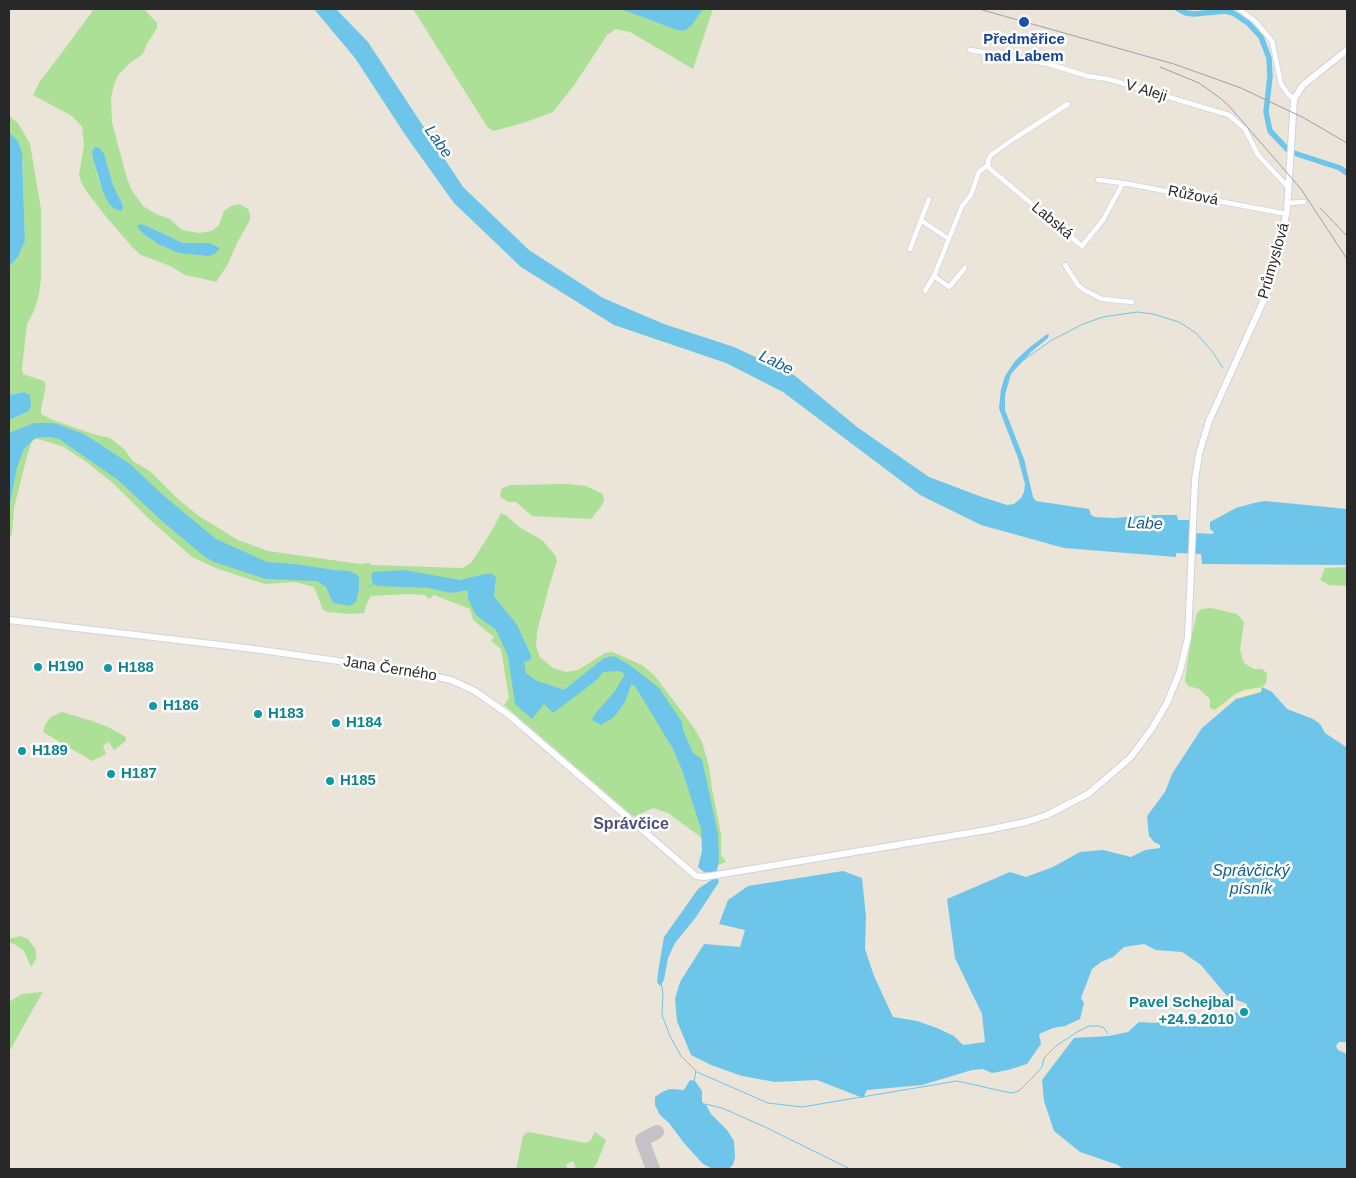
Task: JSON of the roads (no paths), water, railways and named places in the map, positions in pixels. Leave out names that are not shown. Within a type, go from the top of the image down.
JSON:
[{"type":"street","points":[[1239,9],[1256,22],[1272,41],[1282,84],[1288,94],[1294,99],[1303,85],[1347,50]]},
{"type":"street","name":"V Aleji","points":[[970,50],[1049,64],[1087,76],[1108,79],[1229,115],[1245,129],[1258,156],[1289,188]]},
{"type":"street","name":"Průmyslová","points":[[704,878],[718,874],[1026,822],[1047,815],[1088,794],[1130,758],[1151,730],[1167,703],[1180,672],[1188,637],[1195,480],[1204,436],[1272,279],[1287,214],[1294,99]]},
{"type":"street","points":[[925,291],[934,276],[962,206],[971,195],[978,173],[988,166],[988,159],[991,155],[1068,104]]},
{"type":"street","name":"Labská","points":[[988,166],[1082,246],[1103,220],[1123,183]]},
{"type":"street","name":"Růžová","points":[[1098,180],[1287,214]]},
{"type":"street","points":[[910,249],[929,200]]},
{"type":"street","points":[[1288,203],[1304,202]]},
{"type":"street","points":[[922,221],[949,239]]},
{"type":"street","name":"Labská","points":[[1065,265],[1078,285],[1102,300],[1132,302]]},
{"type":"street","points":[[934,276],[949,286],[965,268]]},
{"type":"street","name":"Jana Černého","points":[[9,620],[254,649],[415,672],[452,680],[475,691],[502,709],[696,876],[704,878]]},
{"type":"water","name":"Labe","points":[[314,9],[336,9],[368,42],[463,187],[529,250],[603,298],[664,324],[734,347],[794,375],[857,427],[929,477],[1007,505],[1014,504],[1021,498],[1025,484],[1018,458],[999,408],[1001,389],[1005,376],[1015,361],[1030,347],[1049,334],[1048,338],[1031,352],[1011,374],[1005,395],[1005,410],[1024,459],[1033,497],[1036,501],[1089,509],[1091,515],[1095,517],[1177,515],[1178,520],[1197,520],[1196,533],[1212,534],[1214,532],[1210,529],[1210,522],[1236,508],[1254,503],[1265,501],[1347,509],[1347,565],[1202,564],[1201,554],[1176,553],[1176,557],[1064,548],[981,525],[920,495],[783,392],[726,363],[614,325],[521,267],[454,203],[406,136],[355,58]]},
{"type":"water","points":[[621,9],[703,9],[692,25],[683,31]]},
{"type":"water","points":[[9,132],[18,141],[22,152],[25,241],[18,257],[9,267]]},
{"type":"water","points":[[95,147],[100,148],[104,154],[113,185],[122,203],[123,208],[121,211],[109,204],[103,192],[93,159],[92,151]]},
{"type":"water","points":[[140,224],[183,243],[209,243],[220,248],[215,254],[208,256],[179,253],[160,245],[145,235],[137,226]]},
{"type":"water","points":[[24,392],[30,395],[30,410],[9,420],[9,395]]},
{"type":"water","points":[[34,423],[54,423],[84,434],[130,464],[164,496],[216,539],[267,562],[349,571],[356,574],[359,577],[359,589],[356,602],[349,606],[334,603],[326,587],[317,581],[266,579],[214,562],[205,557],[162,521],[118,480],[59,439],[50,437],[35,438],[24,449],[17,467],[9,508],[9,433]]},
{"type":"water","points":[[404,570],[460,580],[485,574],[492,574],[496,577],[494,596],[517,625],[531,655],[531,660],[524,662],[526,673],[535,680],[564,690],[604,658],[614,656],[631,666],[659,688],[682,722],[683,730],[693,753],[702,759],[718,834],[719,861],[717,870],[714,873],[704,872],[698,867],[702,851],[701,829],[682,770],[673,749],[635,686],[631,685],[625,702],[614,717],[601,725],[592,720],[594,715],[615,691],[625,674],[619,671],[603,672],[598,679],[553,713],[544,704],[532,719],[515,704],[508,656],[496,630],[476,615],[468,599],[468,590],[452,593],[428,588],[378,586],[373,584],[371,575],[373,572]]},
{"type":"water","name":"Správčický písník","points":[[1262,687],[1272,692],[1287,709],[1313,719],[1320,724],[1325,733],[1346,747],[1347,1042],[1339,1042],[1336,1046],[1338,1050],[1347,1054],[1347,1169],[1123,1169],[1118,1165],[1080,1152],[1054,1131],[1044,1101],[1042,1080],[1074,1038],[1109,1036],[1128,1032],[1139,1022],[1155,1023],[1174,1018],[1206,1024],[1221,1022],[1234,1013],[1247,1011],[1247,1004],[1227,996],[1201,965],[1182,952],[1156,950],[1144,944],[1124,947],[1113,957],[1101,962],[1092,969],[1081,998],[1084,1003],[1080,1019],[1039,1034],[1041,1044],[1027,1064],[1008,1070],[992,1073],[983,1069],[972,1070],[922,1085],[867,1090],[863,1098],[817,1080],[775,1082],[742,1076],[711,1065],[691,1055],[677,1021],[675,999],[680,982],[704,944],[740,947],[745,930],[719,924],[728,900],[748,886],[843,871],[862,878],[866,917],[865,949],[874,976],[893,1017],[917,1021],[937,1028],[954,1036],[963,1045],[985,1042],[982,1014],[955,958],[947,899],[1010,872],[1026,877],[1053,867],[1080,852],[1103,850],[1131,857],[1145,850],[1160,848],[1160,845],[1149,836],[1147,816],[1165,792],[1172,774],[1202,728],[1236,699],[1261,692]]},
{"type":"water","points":[[713,879],[718,879],[719,882],[696,917],[675,943],[668,958],[664,980],[660,986],[657,982],[664,937],[698,889]]},
{"type":"water","points":[[690,1080],[695,1081],[702,1091],[702,1102],[727,1130],[734,1141],[735,1157],[733,1165],[728,1169],[713,1169],[703,1164],[660,1115],[655,1105],[655,1097],[662,1092],[670,1089],[684,1090]]},
{"type":"waterway","points":[[1178,9],[1194,14],[1225,11],[1233,13],[1248,23],[1261,37],[1269,58],[1270,76],[1266,112],[1270,131],[1287,149],[1294,153],[1340,168],[1347,173]]},
{"type":"waterway","points":[[1021,362],[1052,340],[1083,324],[1103,317],[1137,312],[1153,314],[1179,322],[1196,333],[1212,351],[1223,368]]},
{"type":"waterway","points":[[367,588],[373,583]]},
{"type":"waterway","points":[[661,983],[663,993],[662,1015],[670,1036],[681,1056],[696,1071],[694,1081]]},
{"type":"waterway","points":[[697,1072],[768,1103],[802,1107],[957,1081],[1011,1093],[1019,1091],[1034,1076],[1042,1067],[1044,1058],[1056,1046],[1077,1032],[1089,1026],[1099,1026],[1104,1028],[1108,1034]]},
{"type":"waterway","points":[[705,1104],[722,1108],[765,1127],[850,1169]]},
{"type":"railway","points":[[979,9],[1174,64],[1241,88],[1304,118],[1347,143]]},
{"type":"railway","points":[[1160,67],[1199,83],[1229,106],[1301,189],[1347,259]]},
{"type":"railway","points":[[1320,208],[1347,236]]},
{"type":"place","name":"Předměřice nad Labem","points":[[1024,22]]},
{"type":"place","name":"H190","points":[[38,667]]},
{"type":"place","name":"H188","points":[[108,668]]},
{"type":"place","name":"H186","points":[[153,706]]},
{"type":"place","name":"H183","points":[[258,714]]},
{"type":"place","name":"H184","points":[[336,723]]},
{"type":"place","name":"H189","points":[[22,751]]},
{"type":"place","name":"H187","points":[[111,774]]},
{"type":"place","name":"H185","points":[[330,781]]},
{"type":"place","name":"Pavel Schejbal +24.9.2010","points":[[1244,1012]]},
{"type":"district","name":"Správčice","points":[[631,825]]}]
